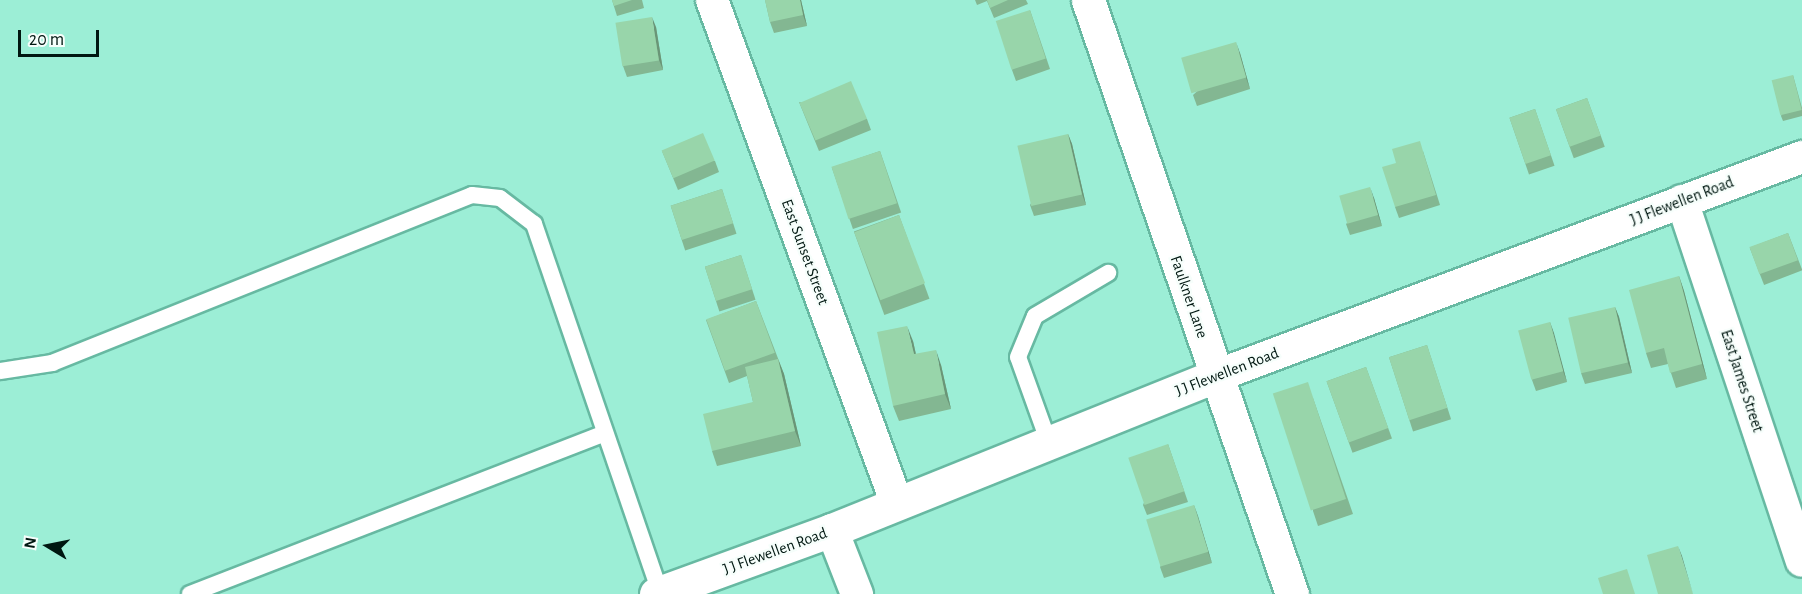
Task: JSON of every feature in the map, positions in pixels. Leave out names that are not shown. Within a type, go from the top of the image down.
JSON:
[{"type":"street","name":"East Sunset Street","points":[[712,0],[897,504]]},
{"type":"street","name":"Faulkner Lane","points":[[1088,0],[1292,594]]},
{"type":"street","name":"J J Flewellen Road","points":[[658,593],[832,530],[1216,376],[1802,157]]},
{"type":"street","name":"East James Street","points":[[1682,201],[1802,561]]},
{"type":"street","points":[[832,530],[857,594]]},
{"type":"lane","points":[[0,371],[51,363],[472,195],[500,198],[534,224],[658,593]]},
{"type":"lane","points":[[1049,443],[1018,357],[1035,316],[1108,273]]},
{"type":"lane","points":[[190,594],[605,434]]},
{"type":"building","points":[[612,0],[632,0],[614,6]]},
{"type":"building","points":[[765,0],[800,0],[803,15],[770,22]]},
{"type":"building","points":[[987,0],[1008,0],[990,8]]},
{"type":"building","points":[[1030,10],[1046,59],[1012,70],[996,21]]},
{"type":"building","points":[[652,17],[659,60],[622,66],[615,23]]},
{"type":"building","points":[[1236,42],[1246,78],[1191,93],[1181,58]]},
{"type":"building","points":[[1793,75],[1802,110],[1780,115],[1772,80]]},
{"type":"building","points":[[851,81],[867,119],[815,141],[799,103]]},
{"type":"building","points":[[1587,98],[1601,136],[1570,147],[1556,109]]},
{"type":"building","points":[[1535,109],[1551,155],[1525,164],[1509,118]]},
{"type":"building","points":[[703,133],[715,161],[673,178],[662,151]]},
{"type":"building","points":[[1068,134],[1082,194],[1031,206],[1017,146]]},
{"type":"building","points":[[1420,141],[1436,195],[1395,207],[1382,167],[1396,163],[1392,149]]},
{"type":"building","points":[[880,151],[897,203],[848,219],[831,167]]},
{"type":"building","points":[[1370,187],[1378,215],[1347,224],[1339,196]]},
{"type":"building","points":[[722,189],[733,223],[682,240],[671,206]]},
{"type":"building","points":[[899,215],[925,283],[880,300],[854,232]]},
{"type":"building","points":[[1788,233],[1798,260],[1759,274],[1749,247]]},
{"type":"building","points":[[741,255],[752,289],[716,301],[705,267]]},
{"type":"building","points":[[1679,276],[1702,364],[1670,373],[1664,348],[1646,353],[1629,290]]},
{"type":"building","points":[[756,301],[775,353],[725,371],[706,319]]},
{"type":"building","points":[[1615,307],[1628,363],[1581,373],[1568,318]]},
{"type":"building","points":[[1550,322],[1563,371],[1531,380],[1518,331]]},
{"type":"building","points":[[907,326],[914,354],[936,350],[945,394],[893,406],[877,332]]},
{"type":"building","points":[[1427,345],[1447,408],[1409,420],[1389,357]]},
{"type":"building","points":[[778,359],[795,431],[712,451],[703,414],[753,402],[745,367]]},
{"type":"building","points":[[1366,367],[1388,428],[1349,442],[1327,381]]},
{"type":"building","points":[[1308,382],[1346,499],[1311,510],[1273,393]]},
{"type":"building","points":[[1168,444],[1184,491],[1145,505],[1128,458]]},
{"type":"building","points":[[1194,505],[1208,552],[1161,566],[1146,520]]},
{"type":"building","points":[[1678,546],[1693,594],[1658,594],[1647,555]]},
{"type":"building","points":[[1627,569],[1635,594],[1603,594],[1598,578]]}]
